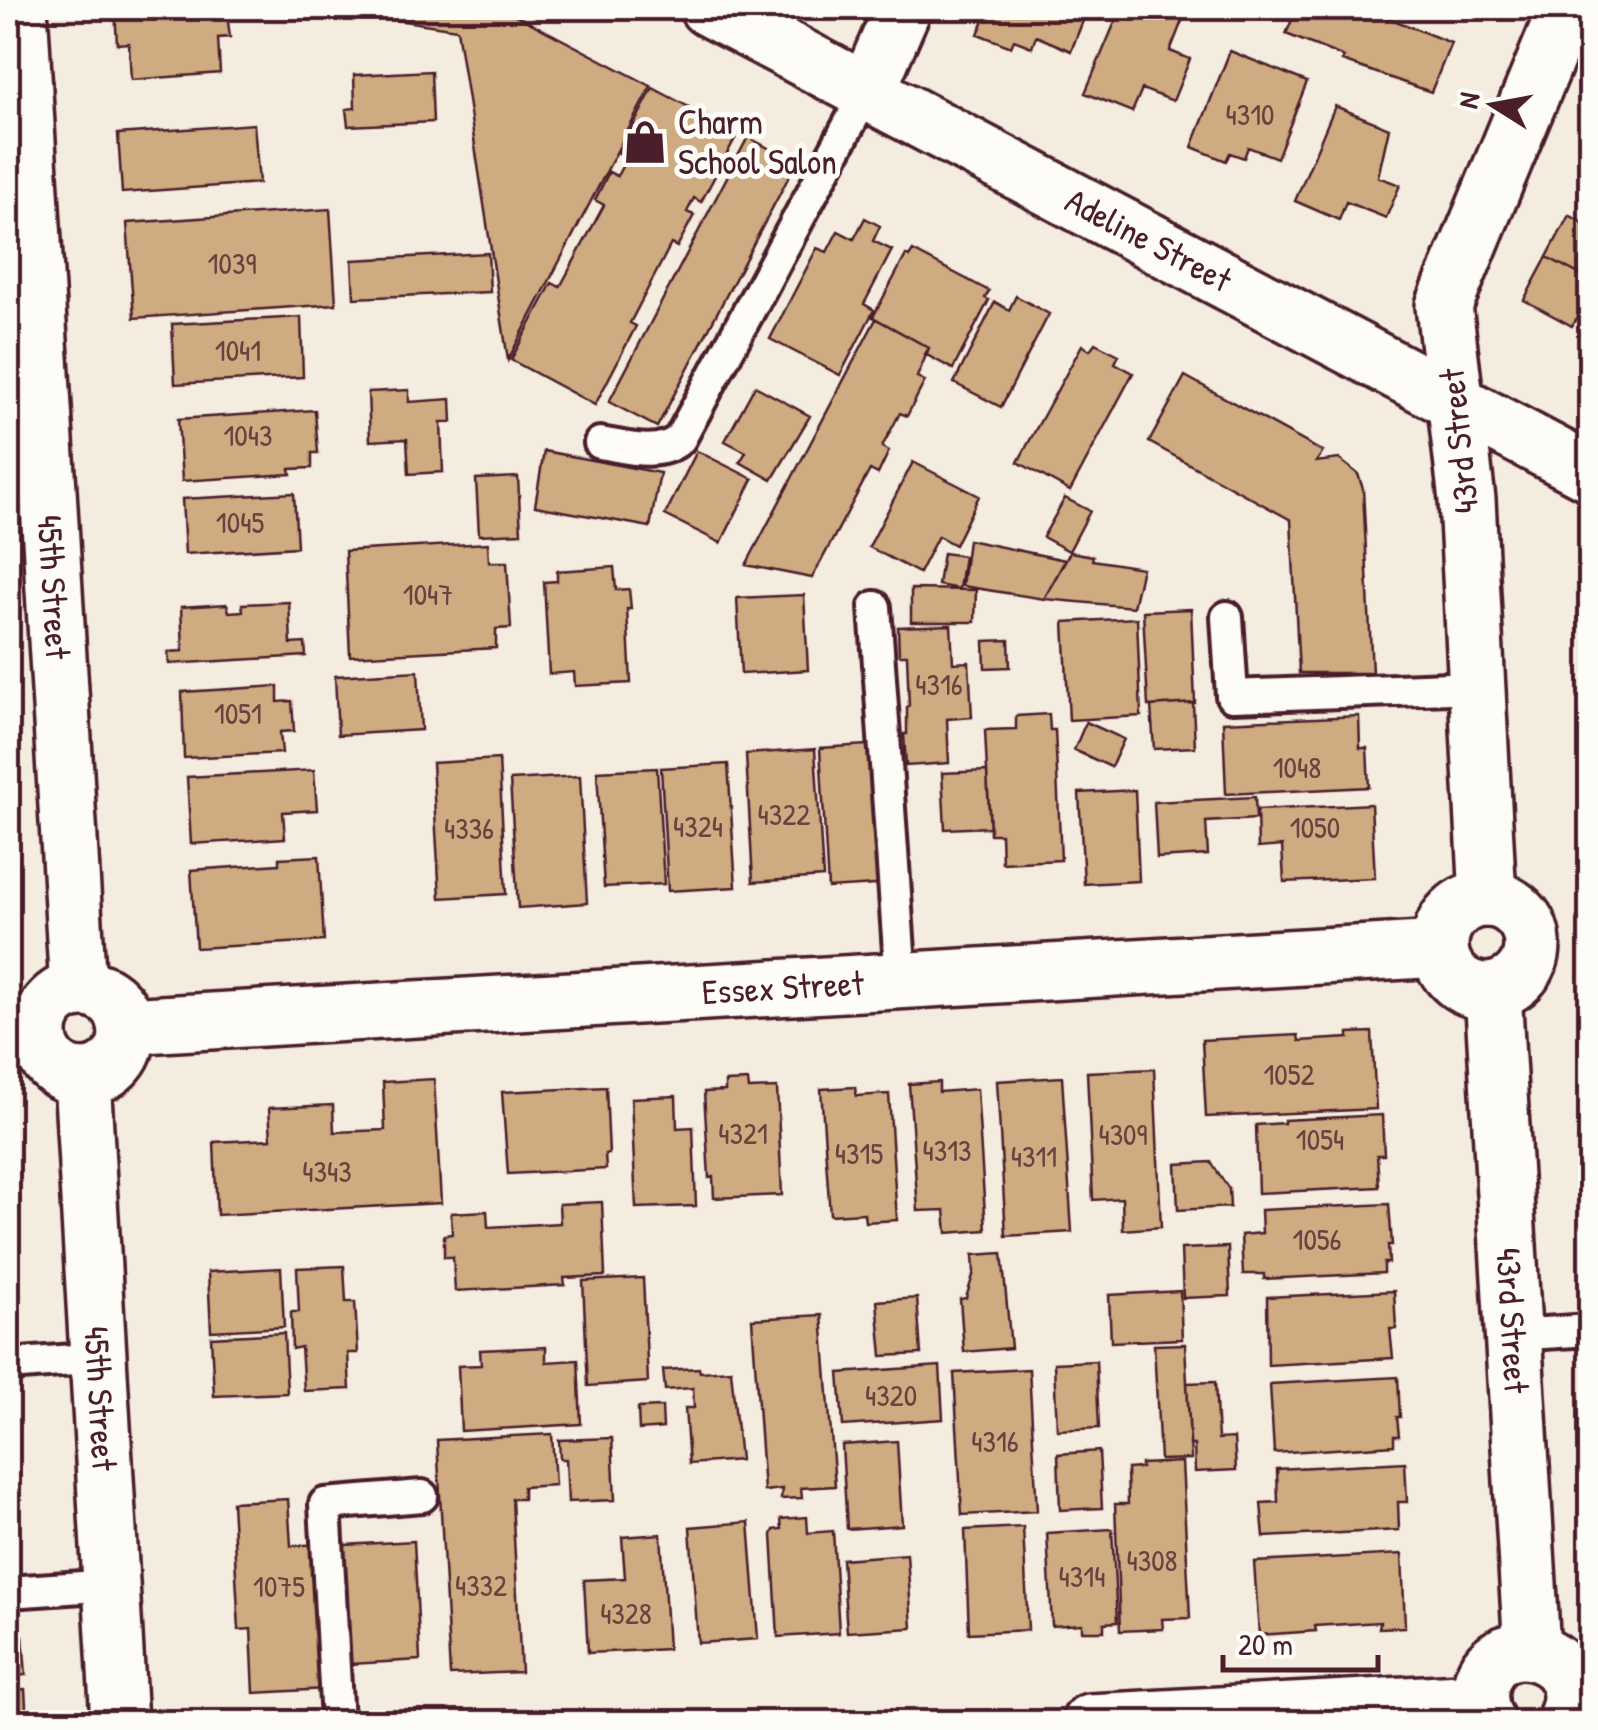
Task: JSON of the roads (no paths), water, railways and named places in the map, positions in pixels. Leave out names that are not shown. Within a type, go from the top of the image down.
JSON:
[{"type":"street","name":"45th Street","points":[[20,8],[78,989]]},
{"type":"street","name":"Adeline Street","points":[[708,8],[1590,474]]},
{"type":"street","points":[[868,91],[904,8]]},
{"type":"street","name":"43rd Street","points":[[1488,899],[1467,500],[1444,306],[1566,8]]},
{"type":"street","points":[[1488,899],[1502,902],[1523,918],[1532,943],[1525,969],[1517,979],[1493,991],[1478,991],[1452,976],[1440,949],[1441,936],[1453,913],[1476,900],[1488,899]]},
{"type":"street","name":"Essex Street","points":[[126,1026],[1440,949]]},
{"type":"street","points":[[78,989],[95,991],[110,999],[126,1026],[125,1045],[119,1058],[109,1069],[82,1077],[71,1076],[51,1064],[40,1042],[42,1019],[48,1008],[56,999],[78,989]]},
{"type":"street","name":"43rd Street","points":[[1493,991],[1532,1651]]},
{"type":"street","name":"45th Street","points":[[82,1077],[119,1722]]},
{"type":"street","points":[[1090,1722],[1484,1712],[1485,1674],[1493,1664],[1518,1651],[1532,1651],[1555,1661],[1570,1683],[1570,1708],[1564,1722]]},
{"type":"lane","points":[[600,443],[651,451],[680,439],[868,91]]},
{"type":"lane","points":[[874,607],[902,980]]},
{"type":"lane","points":[[1227,616],[1232,696],[1477,687]]},
{"type":"lane","points":[[1513,1334],[1590,1330]]},
{"type":"lane","points":[[8,1365],[100,1358]]},
{"type":"lane","points":[[337,1722],[325,1504],[422,1496]]},
{"type":"lane","points":[[8,1592],[113,1585]]},
{"type":"place","name":"Charm School Salon","points":[[645,142]]}]
